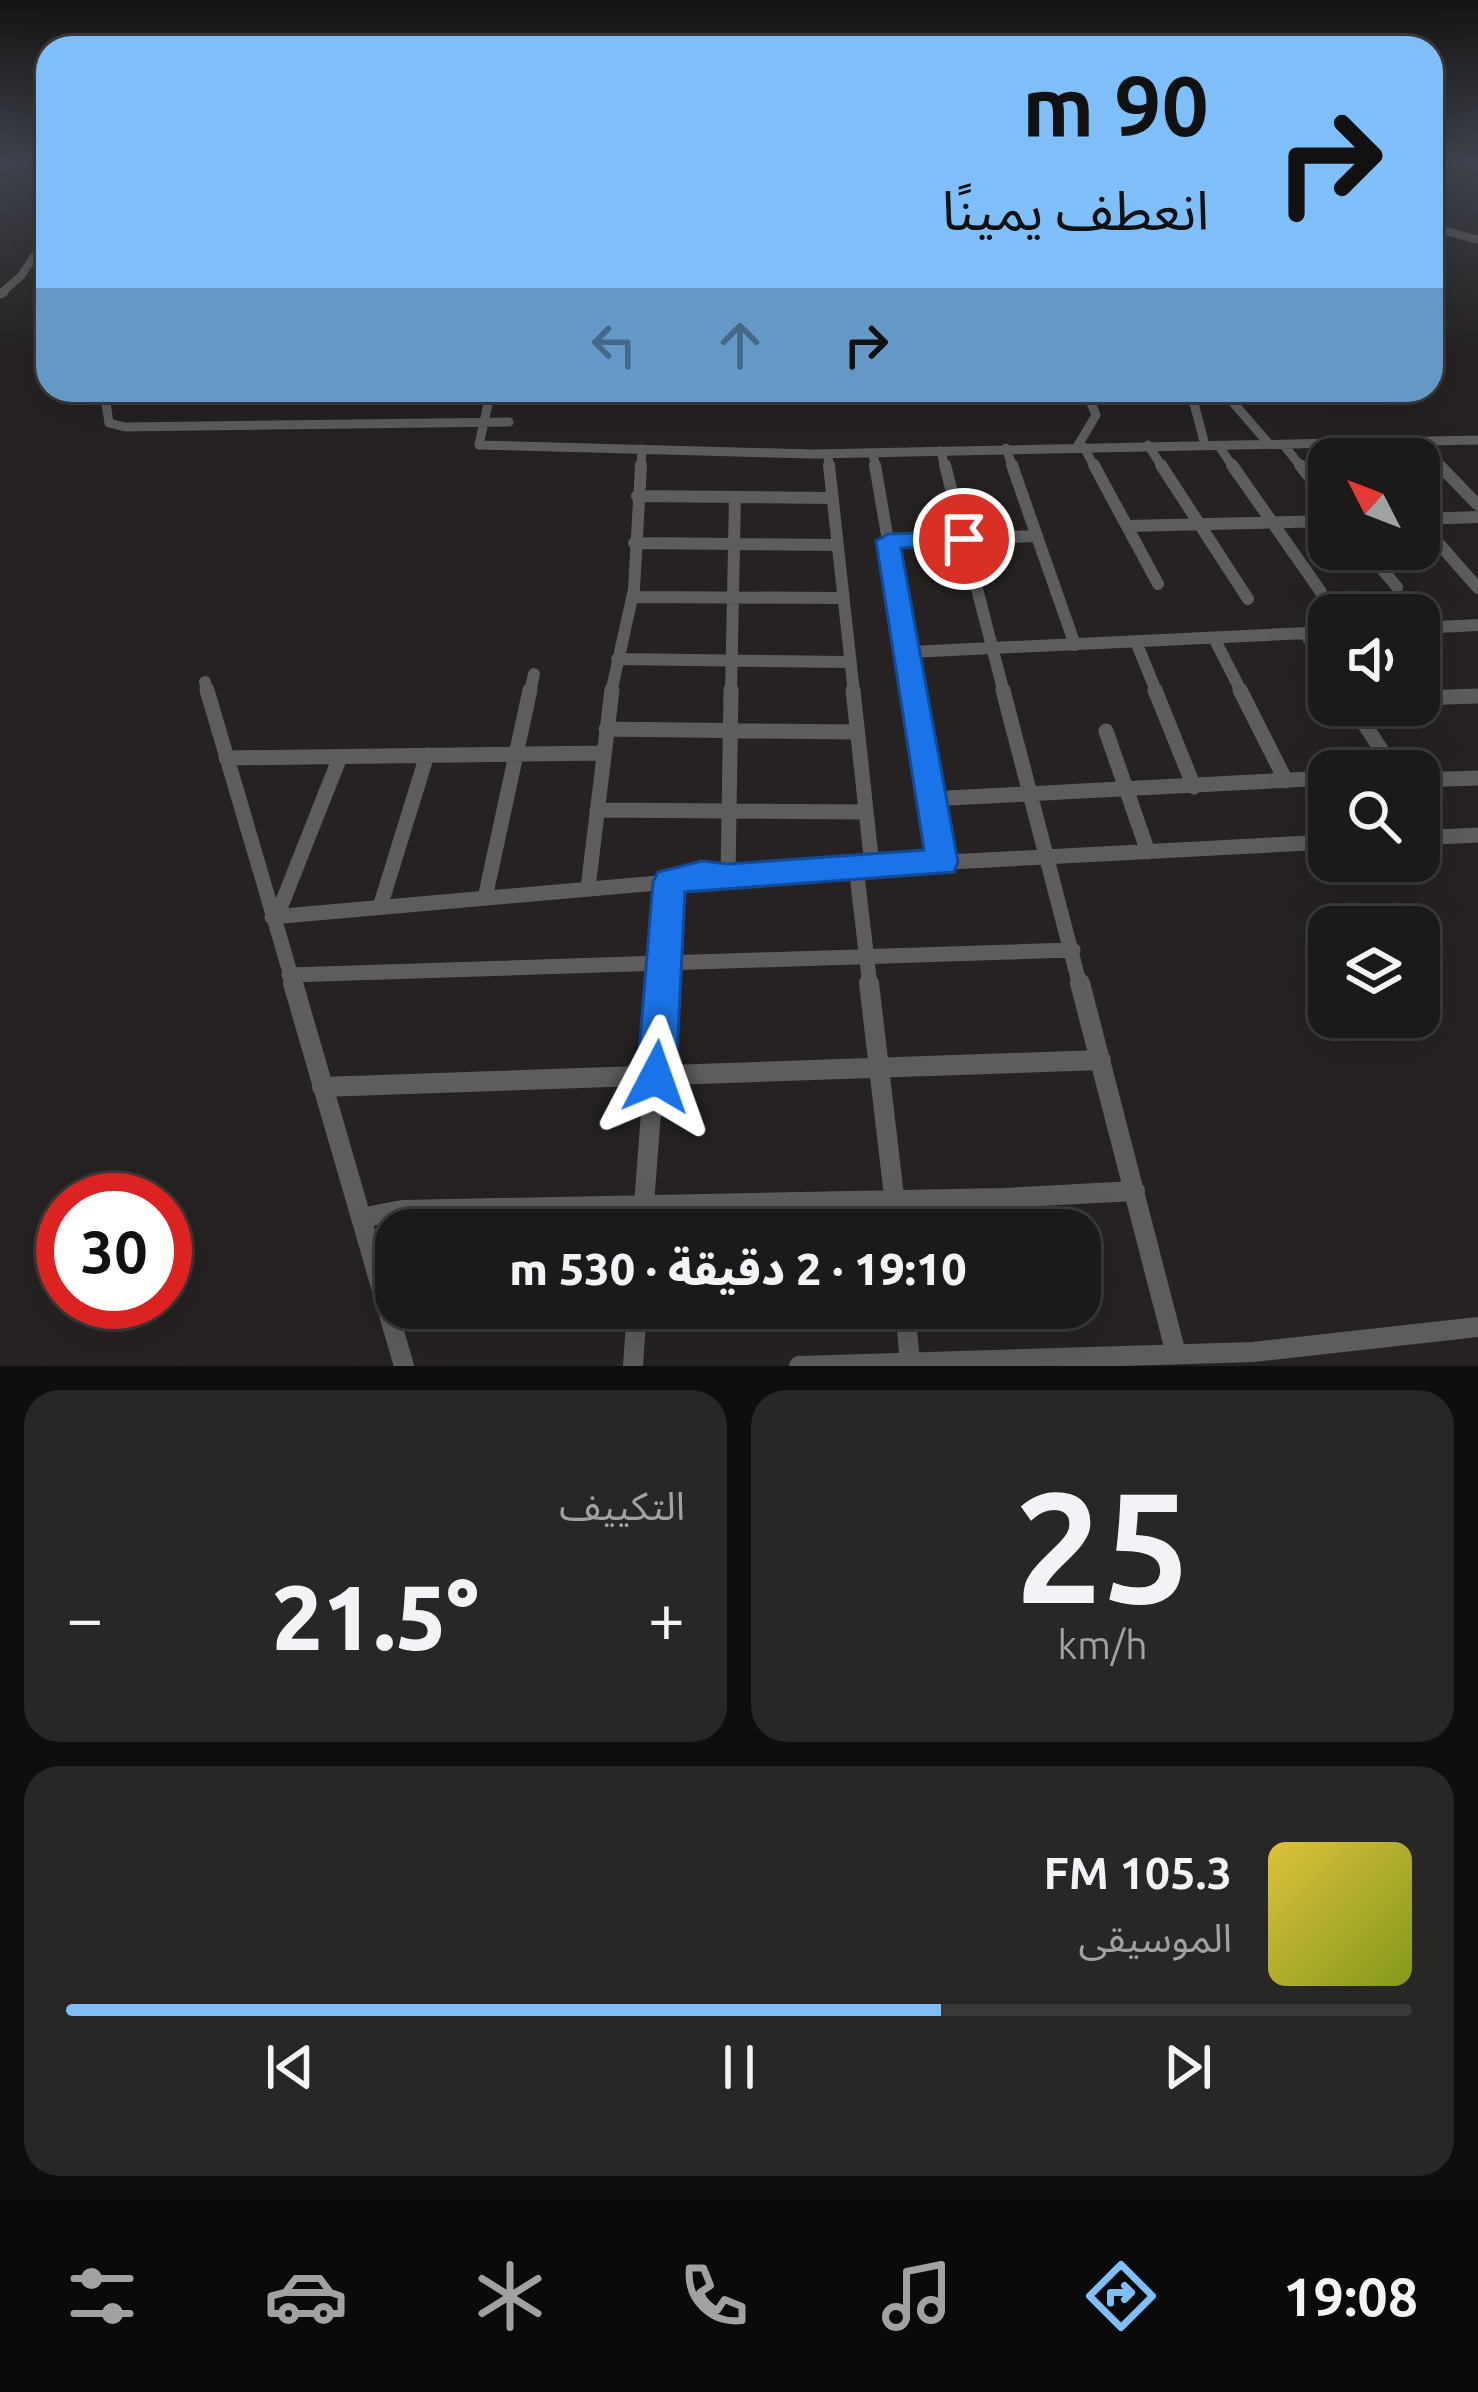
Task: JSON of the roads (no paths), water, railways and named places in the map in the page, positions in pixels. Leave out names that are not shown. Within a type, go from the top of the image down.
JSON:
[{"type":"street","points":[[1443,230],[1478,240]]},
{"type":"street","points":[[0,294],[21,280],[36,249]]},
{"type":"street","points":[[26,271],[36,270]]},
{"type":"street","points":[[106,402],[109,423],[125,427],[509,422]]},
{"type":"street","points":[[487,402],[476,442],[484,446],[828,454],[1308,444]]},
{"type":"street","points":[[1081,447],[1096,415],[1092,402]]},
{"type":"street","points":[[1195,402],[1212,445],[1321,592]]},
{"type":"street","points":[[1233,402],[1269,444]]},
{"type":"street","points":[[1440,441],[1478,440]]},
{"type":"street","points":[[1283,444],[1308,476]]},
{"type":"street","points":[[1148,446],[1248,599]]},
{"type":"street","points":[[1081,447],[1158,584]]},
{"type":"street","points":[[587,888],[617,659],[633,597],[642,448]]},
{"type":"street","points":[[1006,448],[1075,644]]},
{"type":"street","points":[[940,451],[1176,1354]]},
{"type":"street","points":[[873,453],[942,862]]},
{"type":"street","points":[[828,454],[865,812],[869,960],[897,1209]]},
{"type":"street","points":[[1440,466],[1478,505]]},
{"type":"street","points":[[637,496],[832,498]]},
{"type":"street","points":[[728,877],[735,497]]},
{"type":"street","points":[[1440,519],[1478,517]]},
{"type":"street","points":[[1128,526],[1308,522]]},
{"type":"street","points":[[888,541],[1036,536]]},
{"type":"street","points":[[634,543],[836,545]]},
{"type":"street","points":[[1440,544],[1478,588]]},
{"type":"street","points":[[1383,570],[1397,587]]},
{"type":"street","points":[[633,597],[841,598]]},
{"type":"street","points":[[1440,627],[1478,626]]},
{"type":"street","points":[[1305,633],[1308,638]]},
{"type":"street","points":[[910,652],[1308,633]]},
{"type":"street","points":[[1214,638],[1286,781]]},
{"type":"street","points":[[1136,642],[1194,787]]},
{"type":"street","points":[[617,659],[847,662]]},
{"type":"street","points":[[484,898],[534,674]]},
{"type":"street","points":[[205,682],[404,1366]]},
{"type":"street","points":[[1440,697],[1478,696]]},
{"type":"street","points":[[606,729],[856,731]]},
{"type":"street","points":[[1106,731],[1148,852]]},
{"type":"street","points":[[226,758],[604,753]]},
{"type":"street","points":[[380,907],[427,755]]},
{"type":"street","points":[[274,916],[340,757]]},
{"type":"street","points":[[1440,780],[1478,778]]},
{"type":"street","points":[[930,799],[1308,779]]},
{"type":"street","points":[[597,810],[865,812]]},
{"type":"street","points":[[1440,837],[1478,835]]},
{"type":"street","points":[[274,916],[669,882],[702,875],[1308,843]]},
{"type":"street","points":[[644,1209],[669,882]]},
{"type":"street","points":[[289,975],[1073,950]]},
{"type":"street","points":[[322,1088],[1101,1060]]},
{"type":"street","points":[[361,1218],[402,1210],[1135,1191]]},
{"type":"street","points":[[800,1366],[1253,1352],[1478,1327]]},
{"type":"street","points":[[633,1366],[636,1329]]},
{"type":"street","points":[[907,1329],[910,1363]]}]
